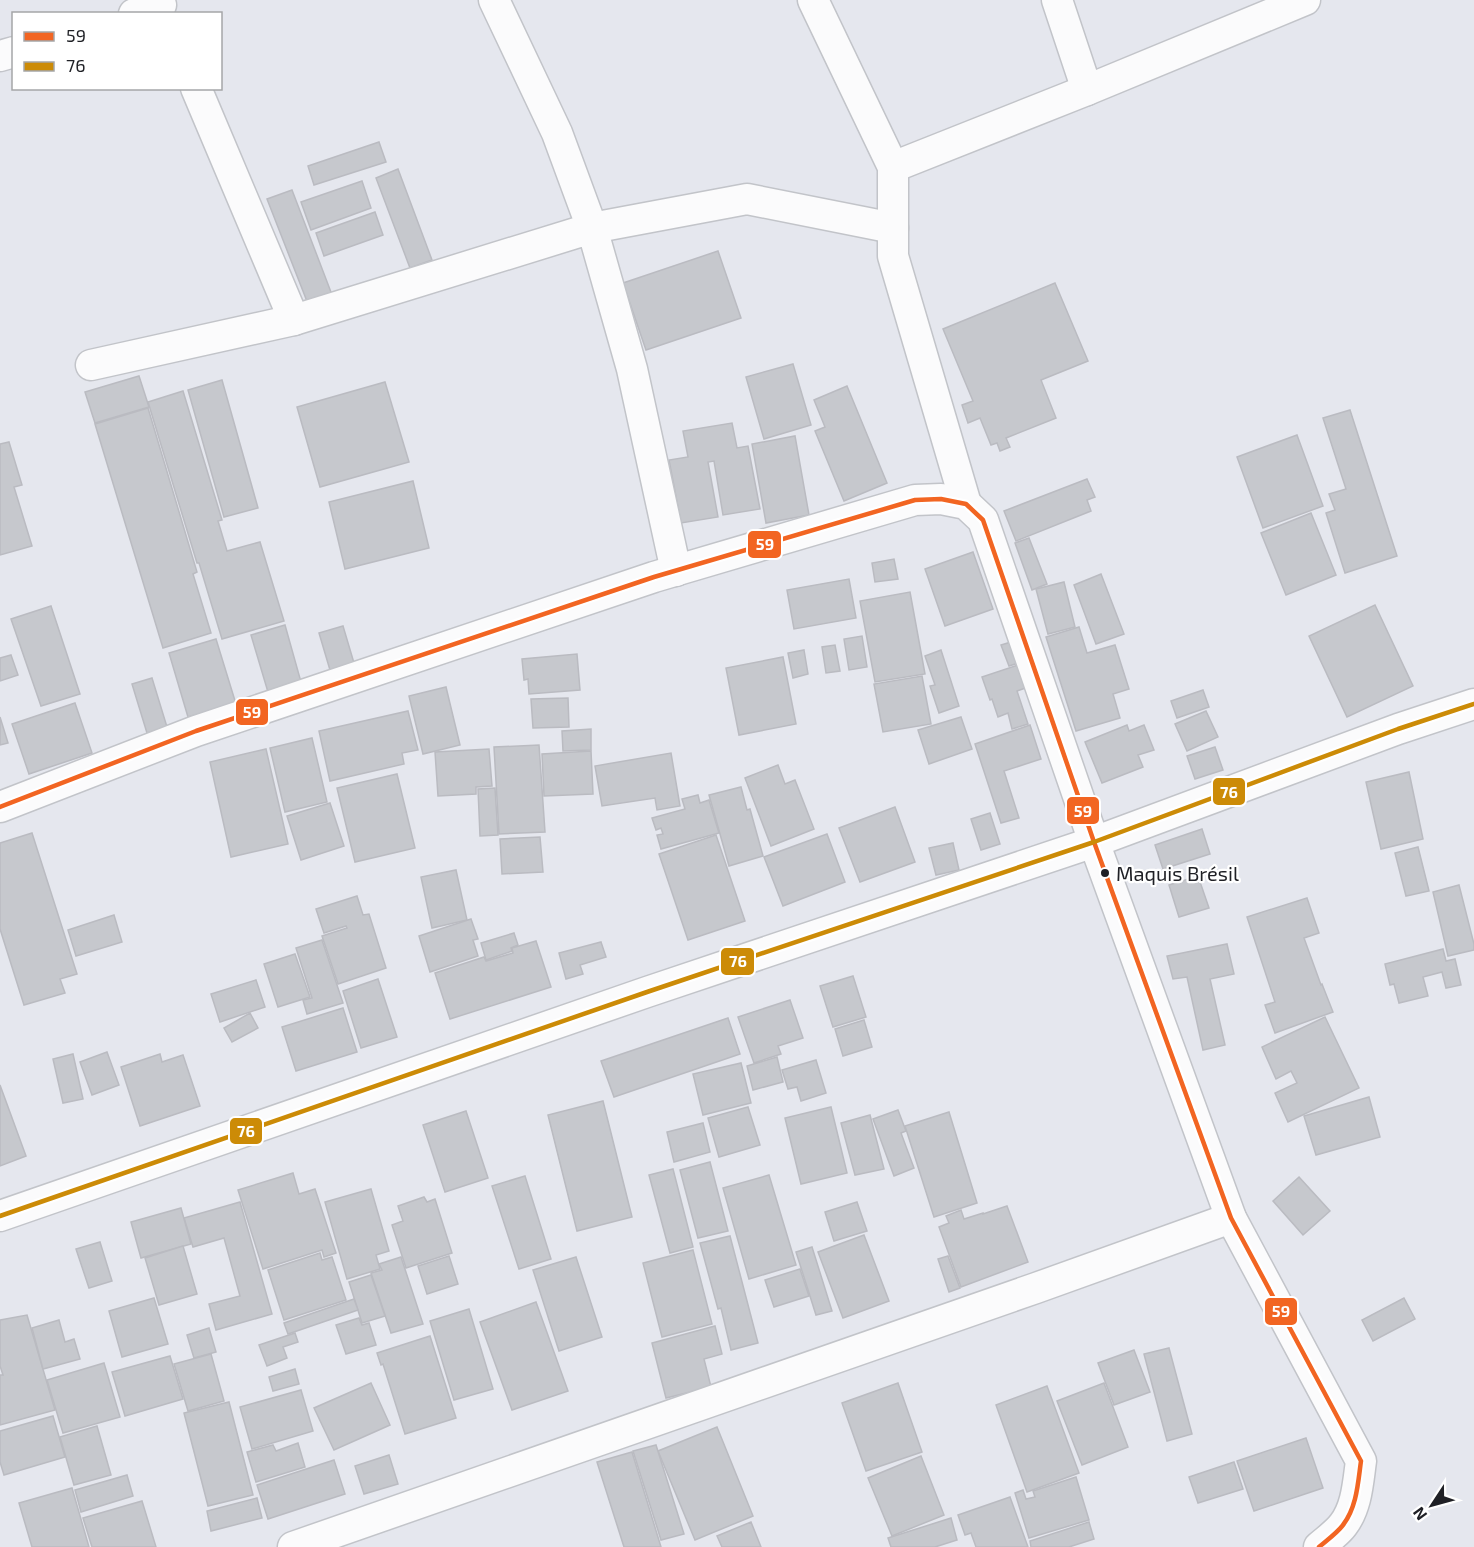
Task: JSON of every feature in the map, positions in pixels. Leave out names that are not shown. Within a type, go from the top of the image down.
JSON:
[{"type":"street","points":[[494,0],[557,134],[592,228],[632,369],[676,571]]},
{"type":"street","points":[[813,0],[893,167],[892,256],[966,504]]},
{"type":"street","points":[[1057,0],[1087,90]]},
{"type":"street","points":[[893,167],[1305,0]]},
{"type":"street","points":[[197,90],[294,320]]},
{"type":"street","points":[[92,365],[294,320],[592,228],[747,199],[893,228]]},
{"type":"street","points":[[0,807],[196,731],[676,571],[915,500],[941,499],[966,504],[984,520],[1094,842],[1231,1218],[1361,1461],[1358,1488],[1351,1512],[1343,1526],[1319,1547]]},
{"type":"street","points":[[0,1216],[647,992],[1094,842],[1398,729],[1474,704]]},
{"type":"street","points":[[293,1547],[1231,1218]]},
{"type":"building","points":[[379,142],[386,162],[314,185],[308,166]]},
{"type":"building","points":[[398,169],[432,260],[410,268],[376,178]]},
{"type":"building","points":[[362,181],[371,208],[311,230],[301,202]]},
{"type":"building","points":[[292,190],[334,300],[310,309],[267,199]]},
{"type":"building","points":[[375,212],[383,235],[324,256],[316,233]]},
{"type":"building","points":[[718,251],[741,318],[646,350],[623,283]]},
{"type":"building","points":[[1055,283],[1088,361],[1041,380],[1056,418],[1006,438],[1010,447],[1000,451],[997,443],[991,445],[980,418],[968,423],[962,405],[973,401],[943,329]]},
{"type":"building","points":[[793,364],[811,425],[764,439],[746,377]]},
{"type":"building","points":[[139,376],[149,407],[95,423],[85,392]]},
{"type":"building","points":[[222,380],[258,508],[224,517],[188,390]]},
{"type":"building","points":[[385,382],[409,462],[320,487],[297,407]]},
{"type":"building","points":[[847,386],[887,483],[844,501],[815,431],[825,427],[814,400]]},
{"type":"building","points":[[183,391],[222,520],[218,521],[227,551],[260,542],[284,621],[222,639],[148,402]]},
{"type":"building","points":[[148,408],[197,572],[193,574],[211,633],[163,648],[95,424]]},
{"type":"building","points":[[1350,410],[1397,556],[1345,573],[1326,513],[1335,510],[1329,494],[1346,489],[1323,418]]},
{"type":"building","points":[[732,423],[737,448],[748,446],[760,509],[723,515],[714,461],[708,462],[718,517],[681,523],[669,460],[688,457],[683,431]]},
{"type":"building","points":[[1297,435],[1323,506],[1263,528],[1237,457]]},
{"type":"building","points":[[795,436],[809,515],[766,523],[752,444]]},
{"type":"building","points":[[9,442],[22,485],[14,487],[32,546],[0,555],[0,444]]},
{"type":"building","points":[[1087,479],[1095,497],[1087,500],[1091,511],[1016,541],[1004,511]]},
{"type":"building","points":[[413,481],[429,548],[345,569],[329,502]]},
{"type":"building","points":[[1311,513],[1336,575],[1286,595],[1261,533]]},
{"type":"building","points":[[1029,538],[1047,584],[1032,590],[1015,543]]},
{"type":"building","points":[[973,552],[993,609],[945,626],[925,569]]},
{"type":"building","points":[[894,559],[898,579],[875,582],[872,563]]},
{"type":"building","points":[[1101,574],[1124,634],[1096,644],[1074,585]]},
{"type":"building","points":[[849,579],[856,618],[794,629],[787,590]]},
{"type":"building","points":[[1064,582],[1075,627],[1048,634],[1036,589]]},
{"type":"building","points":[[910,592],[925,674],[875,682],[860,601]]},
{"type":"building","points":[[1375,605],[1413,686],[1347,717],[1309,636]]},
{"type":"building","points":[[51,606],[80,694],[41,706],[11,619]]},
{"type":"building","points":[[285,625],[301,682],[268,692],[251,635]]},
{"type":"building","points":[[343,626],[354,663],[330,670],[319,633]]},
{"type":"building","points":[[1079,627],[1087,653],[1115,645],[1129,689],[1113,694],[1120,718],[1076,731],[1046,637]]},
{"type":"building","points":[[862,636],[867,667],[849,670],[844,639]]},
{"type":"building","points":[[216,639],[236,704],[188,717],[169,653]]},
{"type":"building","points":[[1021,639],[1028,660],[1009,666],[1001,645]]},
{"type":"building","points":[[835,645],[840,671],[826,673],[822,647]]},
{"type":"building","points":[[804,650],[808,674],[793,678],[788,653]]},
{"type":"building","points":[[941,650],[959,706],[939,713],[930,686],[935,685],[925,656]]},
{"type":"building","points":[[577,654],[580,690],[529,694],[528,679],[524,680],[522,659]]},
{"type":"building","points":[[11,655],[18,675],[0,681],[0,658]]},
{"type":"building","points":[[783,657],[796,724],[739,735],[726,668]]},
{"type":"building","points":[[1027,662],[1034,685],[1017,691],[1028,724],[1012,729],[1008,713],[998,717],[982,677]]},
{"type":"building","points":[[922,676],[931,724],[883,732],[874,684]]},
{"type":"building","points":[[152,678],[167,727],[147,733],[132,684]]},
{"type":"building","points":[[446,687],[460,745],[423,754],[409,696]]},
{"type":"building","points":[[1203,690],[1209,707],[1177,718],[1171,701]]},
{"type":"building","points":[[568,698],[569,727],[533,728],[531,699]]},
{"type":"building","points":[[75,703],[92,753],[29,774],[12,724]]},
{"type":"building","points":[[408,711],[418,750],[402,753],[404,764],[330,781],[319,731]]},
{"type":"building","points":[[1206,711],[1218,737],[1187,751],[1175,724]]},
{"type":"building","points":[[0,717],[8,743],[0,745]]},
{"type":"building","points":[[961,717],[972,749],[929,764],[918,730]]},
{"type":"building","points":[[1030,725],[1041,759],[1004,771],[1019,818],[1001,823],[975,744]]},
{"type":"building","points":[[1127,725],[1129,731],[1144,725],[1154,750],[1138,755],[1143,767],[1102,783],[1085,742]]},
{"type":"building","points":[[591,729],[591,750],[563,751],[562,731]]},
{"type":"building","points":[[312,738],[327,802],[285,812],[270,748]]},
{"type":"building","points":[[539,745],[545,832],[499,834],[494,747]]},
{"type":"building","points":[[1215,747],[1223,770],[1195,779],[1187,756]]},
{"type":"building","points":[[266,749],[288,844],[231,857],[210,762]]},
{"type":"building","points":[[489,749],[492,786],[476,787],[476,794],[438,796],[435,752]]},
{"type":"building","points":[[591,751],[593,794],[544,796],[542,754]]},
{"type":"building","points":[[671,753],[680,806],[657,810],[655,798],[602,806],[595,766]]},
{"type":"building","points":[[778,765],[785,784],[795,780],[814,829],[771,846],[745,778]]},
{"type":"building","points":[[1409,772],[1423,839],[1381,849],[1366,782]]},
{"type":"building","points":[[397,774],[415,848],[355,862],[337,788]]},
{"type":"building","points":[[741,787],[747,810],[750,809],[763,856],[729,866],[709,795]]},
{"type":"building","points":[[495,788],[498,835],[480,836],[478,789]]},
{"type":"building","points":[[698,795],[700,803],[709,800],[719,833],[661,849],[657,835],[663,834],[661,828],[656,830],[652,818],[685,809],[682,799]]},
{"type":"building","points":[[330,803],[344,846],[301,860],[287,816]]},
{"type":"building","points":[[895,807],[915,862],[860,882],[839,828]]},
{"type":"building","points":[[990,813],[1000,844],[981,850],[971,819]]},
{"type":"building","points":[[1202,829],[1210,854],[1163,869],[1155,845]]},
{"type":"building","points":[[32,833],[77,974],[60,979],[65,993],[24,1005],[0,929],[0,843]]},
{"type":"building","points":[[827,834],[845,882],[783,906],[764,857]]},
{"type":"building","points":[[716,835],[745,921],[688,940],[659,854]]},
{"type":"building","points":[[540,837],[543,872],[502,874],[500,839]]},
{"type":"building","points":[[953,843],[959,870],[936,875],[929,848]]},
{"type":"building","points":[[1418,847],[1429,891],[1406,896],[1395,853]]},
{"type":"building","points":[[456,870],[467,920],[432,928],[421,877]]},
{"type":"building","points":[[1198,876],[1209,908],[1179,917],[1169,885]]},
{"type":"building","points":[[1459,885],[1474,950],[1448,956],[1433,892]]},
{"type":"building","points":[[357,896],[363,915],[369,914],[386,968],[338,984],[322,936],[347,928],[346,926],[324,933],[316,909]]},
{"type":"building","points":[[1307,898],[1319,933],[1304,938],[1333,1012],[1275,1033],[1265,1005],[1275,1002],[1247,917]]},
{"type":"building","points":[[114,915],[122,942],[76,956],[68,930]]},
{"type":"building","points":[[471,919],[478,939],[473,940],[478,956],[430,972],[419,936]]},
{"type":"building","points":[[514,933],[518,945],[511,948],[512,951],[486,960],[481,943]]},
{"type":"building","points":[[322,940],[343,1003],[307,1014],[303,1000],[312,998],[296,948]]},
{"type":"building","points":[[536,941],[551,987],[450,1019],[435,973],[484,957],[486,961],[513,953],[512,948]]},
{"type":"building","points":[[601,942],[606,957],[580,965],[583,974],[566,979],[559,953]]},
{"type":"building","points":[[1227,944],[1234,974],[1210,979],[1225,1045],[1203,1050],[1187,977],[1173,979],[1167,956]]},
{"type":"building","points":[[1443,949],[1446,961],[1455,959],[1461,985],[1446,988],[1442,972],[1423,977],[1428,996],[1399,1003],[1394,984],[1390,985],[1385,964]]},
{"type":"building","points":[[295,954],[310,997],[278,1007],[264,964]]},
{"type":"building","points":[[853,976],[866,1017],[833,1027],[820,986]]},
{"type":"building","points":[[378,979],[397,1037],[361,1048],[343,991]]},
{"type":"building","points":[[256,980],[265,1007],[220,1022],[211,994]]},
{"type":"building","points":[[790,1000],[803,1038],[778,1046],[781,1054],[754,1063],[738,1017]]},
{"type":"building","points":[[343,1008],[357,1052],[296,1071],[282,1027]]},
{"type":"building","points":[[250,1013],[258,1028],[232,1042],[224,1028]]},
{"type":"building","points":[[1325,1017],[1359,1088],[1288,1122],[1275,1093],[1297,1083],[1291,1071],[1276,1079],[1262,1047]]},
{"type":"building","points":[[728,1018],[740,1054],[614,1097],[601,1061]]},
{"type":"building","points":[[864,1020],[872,1047],[843,1056],[835,1029]]},
{"type":"building","points":[[107,1052],[119,1085],[92,1095],[80,1062]]},
{"type":"building","points":[[73,1054],[83,1099],[63,1103],[53,1059]]},
{"type":"building","points":[[160,1054],[162,1062],[183,1055],[200,1106],[140,1126],[121,1067]]},
{"type":"building","points":[[777,1057],[783,1082],[753,1090],[747,1066]]},
{"type":"building","points":[[816,1060],[826,1093],[801,1101],[797,1087],[788,1089],[782,1070]]},
{"type":"building","points":[[741,1063],[751,1103],[703,1115],[693,1074]]},
{"type":"building","points":[[0,1085],[26,1156],[0,1166]]},
{"type":"building","points":[[1369,1097],[1380,1137],[1316,1155],[1304,1116]]},
{"type":"building","points":[[603,1101],[632,1217],[577,1231],[548,1115]]},
{"type":"building","points":[[748,1107],[760,1145],[719,1157],[708,1118]]},
{"type":"building","points":[[831,1107],[847,1173],[801,1184],[785,1118]]},
{"type":"building","points":[[898,1110],[906,1131],[901,1133],[914,1168],[894,1176],[873,1119]]},
{"type":"building","points":[[466,1111],[488,1178],[445,1192],[423,1125]]},
{"type":"building","points":[[949,1112],[977,1203],[934,1217],[905,1126]]},
{"type":"building","points":[[870,1115],[884,1169],[855,1175],[841,1123]]},
{"type":"building","points":[[703,1123],[710,1152],[674,1162],[667,1132]]},
{"type":"building","points":[[710,1162],[728,1231],[698,1238],[680,1170]]},
{"type":"building","points":[[673,1169],[693,1247],[670,1253],[649,1175]]},
{"type":"building","points":[[293,1173],[299,1194],[315,1189],[336,1253],[324,1257],[322,1250],[263,1269],[238,1190]]},
{"type":"building","points":[[769,1175],[796,1265],[749,1279],[723,1188]]},
{"type":"building","points":[[525,1176],[551,1259],[519,1269],[492,1186]]},
{"type":"building","points":[[1299,1177],[1330,1211],[1303,1235],[1273,1201]]},
{"type":"building","points":[[371,1189],[389,1251],[376,1255],[380,1269],[347,1279],[325,1202]]},
{"type":"building","points":[[424,1197],[427,1202],[435,1199],[452,1253],[406,1268],[392,1225],[403,1221],[398,1206]]},
{"type":"building","points":[[240,1202],[272,1314],[216,1330],[209,1304],[240,1296],[224,1238],[193,1247],[184,1218]]},
{"type":"building","points":[[857,1202],[867,1231],[834,1241],[825,1212]]},
{"type":"building","points":[[1007,1206],[1028,1262],[961,1287],[939,1227],[949,1223],[946,1216],[961,1210],[964,1219]]},
{"type":"building","points":[[181,1208],[191,1244],[141,1258],[131,1222]]},
{"type":"building","points":[[864,1235],[889,1301],[843,1318],[818,1252]]},
{"type":"building","points":[[730,1236],[758,1343],[731,1350],[721,1308],[718,1309],[700,1243]]},
{"type":"building","points":[[100,1242],[112,1281],[89,1288],[76,1249]]},
{"type":"building","points":[[183,1246],[197,1294],[159,1305],[145,1258]]},
{"type":"building","points":[[812,1247],[832,1311],[816,1315],[796,1252]]},
{"type":"building","points":[[693,1250],[712,1324],[662,1337],[643,1263]]},
{"type":"building","points":[[320,1253],[322,1260],[332,1257],[346,1300],[284,1320],[268,1270]]},
{"type":"building","points":[[449,1256],[458,1284],[427,1294],[418,1266]]},
{"type":"building","points":[[948,1256],[960,1288],[949,1292],[938,1259]]},
{"type":"building","points":[[401,1257],[423,1324],[391,1333],[371,1273],[382,1270],[379,1264]]},
{"type":"building","points":[[576,1257],[602,1337],[559,1351],[533,1270]]},
{"type":"building","points":[[800,1269],[809,1296],[774,1307],[765,1280]]},
{"type":"building","points":[[371,1275],[385,1316],[362,1323],[349,1282]]},
{"type":"building","points":[[154,1298],[168,1344],[122,1357],[109,1311]]},
{"type":"building","points":[[1404,1298],[1415,1319],[1373,1341],[1362,1320]]},
{"type":"building","points":[[354,1299],[358,1310],[288,1334],[284,1323]]},
{"type":"building","points":[[536,1302],[568,1391],[512,1410],[480,1322]]},
{"type":"building","points":[[469,1309],[493,1389],[454,1400],[430,1321]]},
{"type":"building","points":[[27,1315],[55,1410],[0,1425],[0,1375],[3,1375],[0,1366],[0,1320]]},
{"type":"building","points":[[359,1318],[362,1325],[369,1323],[376,1345],[346,1354],[336,1325]]},
{"type":"building","points":[[59,1320],[65,1342],[74,1339],[80,1359],[43,1369],[32,1328]]},
{"type":"building","points":[[715,1326],[722,1354],[704,1359],[711,1387],[666,1398],[652,1343]]},
{"type":"building","points":[[209,1328],[216,1352],[194,1358],[187,1335]]},
{"type":"building","points":[[295,1333],[298,1342],[283,1347],[287,1358],[267,1366],[259,1345]]},
{"type":"building","points":[[430,1336],[456,1418],[405,1434],[383,1364],[381,1365],[377,1353]]},
{"type":"building","points":[[1169,1348],[1192,1434],[1167,1441],[1144,1354]]},
{"type":"building","points":[[1134,1350],[1150,1392],[1114,1405],[1098,1363]]},
{"type":"building","points":[[211,1354],[224,1401],[188,1411],[174,1364]]},
{"type":"building","points":[[170,1356],[183,1399],[125,1416],[112,1372]]},
{"type":"building","points":[[104,1363],[120,1417],[63,1433],[47,1380]]},
{"type":"building","points":[[295,1369],[299,1384],[273,1391],[269,1377]]},
{"type":"building","points":[[371,1383],[390,1425],[334,1450],[314,1408]]},
{"type":"building","points":[[898,1383],[922,1452],[866,1471],[842,1403]]},
{"type":"building","points":[[1104,1383],[1128,1447],[1082,1465],[1057,1401]]},
{"type":"building","points":[[1047,1386],[1079,1473],[1027,1492],[996,1405]]},
{"type":"building","points":[[301,1390],[313,1431],[252,1449],[240,1407]]},
{"type":"building","points":[[229,1402],[253,1495],[208,1506],[184,1413]]},
{"type":"building","points":[[53,1416],[65,1457],[4,1475],[0,1462],[0,1431]]},
{"type":"building","points":[[97,1426],[111,1475],[74,1485],[60,1437]]},
{"type":"building","points":[[717,1427],[753,1516],[695,1540],[658,1451]]},
{"type":"building","points":[[1306,1438],[1323,1488],[1254,1511],[1237,1461]]},
{"type":"building","points":[[298,1443],[305,1467],[256,1482],[247,1452],[273,1445],[276,1451]]},
{"type":"building","points":[[656,1445],[684,1534],[661,1540],[633,1451]]},
{"type":"building","points":[[632,1452],[661,1547],[624,1547],[597,1462]]},
{"type":"building","points":[[389,1455],[398,1484],[364,1494],[355,1466]]},
{"type":"building","points":[[921,1456],[944,1515],[892,1536],[868,1478]]},
{"type":"building","points":[[334,1460],[345,1494],[268,1519],[257,1485]]},
{"type":"building","points":[[1234,1462],[1243,1489],[1198,1503],[1189,1477]]},
{"type":"building","points":[[127,1475],[133,1496],[81,1512],[75,1490]]},
{"type":"building","points":[[1076,1477],[1089,1520],[1029,1538],[1015,1493],[1023,1490],[1026,1499],[1035,1497],[1033,1491]]},
{"type":"building","points":[[72,1488],[89,1547],[32,1547],[19,1503]]},
{"type":"building","points":[[1010,1497],[1028,1547],[976,1547],[971,1533],[965,1535],[958,1515]]},
{"type":"building","points":[[257,1498],[262,1518],[211,1531],[207,1511]]},
{"type":"building","points":[[142,1501],[156,1547],[92,1547],[83,1518]]},
{"type":"building","points":[[951,1518],[957,1540],[935,1547],[891,1547],[888,1538]]},
{"type":"building","points":[[751,1522],[761,1547],[722,1547],[717,1536]]},
{"type":"building","points":[[1089,1522],[1094,1539],[1069,1547],[1031,1547],[1030,1541]]},
{"type":"transit line","name":"59","points":[[0,807],[196,731],[654,577],[915,500],[941,499],[966,504],[983,520],[1094,842],[1231,1218],[1361,1461],[1356,1494],[1348,1518],[1338,1531],[1319,1547]]},
{"type":"transit line","name":"76","points":[[0,1216],[647,992],[1094,842],[1398,729],[1474,704]]},
{"type":"place","name":"Maquis Brésil","points":[[1105,873]]}]
